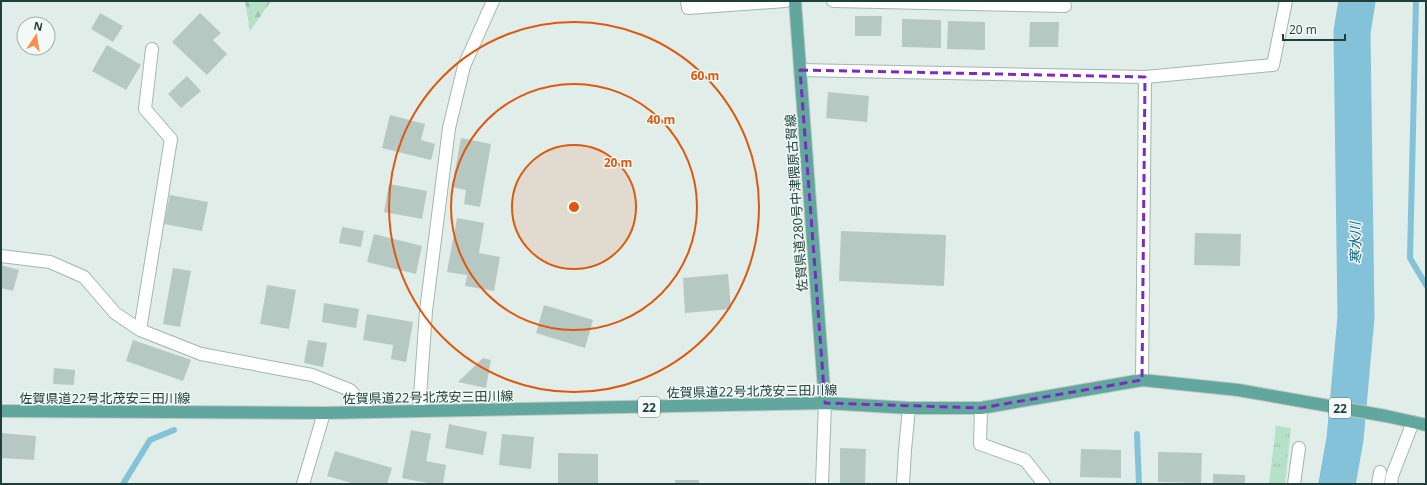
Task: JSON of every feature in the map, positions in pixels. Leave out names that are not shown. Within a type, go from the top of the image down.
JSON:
[{"type":"main road","name":"佐賀県道280号中津隈原古賀線","points":[[795,1],[825,403]]},
{"type":"main road","name":"佐賀県道22号北茂安三田川線","points":[[1,411],[324,413],[825,403],[910,408],[981,408],[1142,380],[1238,390],[1386,416],[1426,425]]},
{"type":"street","points":[[420,411],[426,311],[449,128],[464,66],[493,1]]},
{"type":"street","points":[[687,1],[688,8],[785,1]]},
{"type":"street","points":[[832,1],[1000,3],[1065,6]]},
{"type":"street","points":[[800,70],[1145,77],[1273,65],[1286,1]]},
{"type":"street","points":[[140,330],[171,138],[145,109],[152,49]]},
{"type":"street","points":[[1142,380],[1145,77]]},
{"type":"street","points":[[1,256],[50,262],[84,277],[115,313],[140,330],[201,354],[312,375],[350,390],[370,412]]},
{"type":"street","points":[[822,484],[825,403]]},
{"type":"street","points":[[903,484],[910,408]]},
{"type":"street","points":[[981,408],[980,444],[1025,460],[1044,484]]},
{"type":"street","points":[[303,484],[324,413]]},
{"type":"street","points":[[1391,484],[1392,476],[1413,422]]},
{"type":"street","points":[[1294,484],[1298,448]]},
{"type":"highlighted area","points":[[800,70],[1145,77],[1142,380],[981,408],[825,403]]},
{"type":"green space","points":[[245,1],[271,1],[250,31]]},
{"type":"green space","points":[[1276,426],[1291,428],[1285,484],[1269,484]]},
{"type":"building","points":[[100,13],[123,26],[113,42],[91,29]]},
{"type":"building","points":[[200,13],[221,33],[213,40],[227,54],[207,75],[172,42]]},
{"type":"building","points":[[855,16],[882,16],[881,36],[855,36]]},
{"type":"building","points":[[902,19],[941,20],[941,48],[902,47]]},
{"type":"building","points":[[948,21],[985,22],[985,50],[947,49]]},
{"type":"building","points":[[1030,22],[1059,22],[1058,47],[1029,47]]},
{"type":"building","points":[[107,45],[141,65],[126,90],[92,71]]},
{"type":"building","points":[[187,76],[201,91],[181,108],[168,94]]},
{"type":"building","points":[[828,92],[869,96],[867,122],[826,118]]},
{"type":"building","points":[[390,115],[425,124],[421,140],[435,144],[431,160],[382,148]]},
{"type":"building","points":[[461,138],[491,144],[480,207],[464,204],[466,190],[452,187]]},
{"type":"building","points":[[389,184],[427,191],[422,219],[384,212]]},
{"type":"building","points":[[170,195],[208,202],[202,231],[164,224]]},
{"type":"building","points":[[457,218],[484,223],[479,253],[500,257],[494,291],[465,286],[467,275],[447,272]]},
{"type":"building","points":[[342,227],[364,231],[361,247],[339,243]]},
{"type":"building","points":[[841,231],[946,235],[944,286],[839,281]]},
{"type":"building","points":[[1195,233],[1241,234],[1240,266],[1194,265]]},
{"type":"building","points":[[374,234],[422,246],[416,274],[367,262]]},
{"type":"building","points":[[1,265],[19,270],[13,291],[1,288]]},
{"type":"building","points":[[173,268],[191,271],[180,327],[163,324]]},
{"type":"building","points":[[728,274],[731,309],[685,313],[683,278]]},
{"type":"building","points":[[267,285],[296,290],[289,329],[260,324]]},
{"type":"building","points":[[324,303],[359,309],[356,328],[322,322]]},
{"type":"building","points":[[544,305],[593,320],[585,348],[536,333]]},
{"type":"building","points":[[367,314],[413,322],[406,362],[391,359],[393,345],[363,340]]},
{"type":"building","points":[[133,340],[191,360],[183,381],[126,361]]},
{"type":"building","points":[[308,340],[327,343],[323,367],[304,363]]},
{"type":"building","points":[[483,358],[491,360],[486,388],[458,382]]},
{"type":"building","points":[[54,368],[75,370],[74,385],[53,384]]},
{"type":"building","points":[[449,424],[487,432],[483,455],[445,448]]},
{"type":"building","points":[[411,430],[431,434],[426,461],[446,465],[443,484],[433,484],[402,478]]},
{"type":"building","points":[[1,433],[36,436],[34,460],[1,458]]},
{"type":"building","points":[[502,434],[534,437],[531,469],[499,465]]},
{"type":"building","points":[[840,448],[866,449],[865,484],[840,484]]},
{"type":"building","points":[[1081,449],[1121,450],[1121,478],[1080,477]]},
{"type":"building","points":[[335,451],[392,468],[387,484],[355,484],[327,476]]},
{"type":"building","points":[[1158,452],[1202,453],[1201,483],[1158,482]]},
{"type":"building","points":[[558,453],[598,454],[598,484],[558,484]]},
{"type":"building","points":[[1213,474],[1245,475],[1245,484],[1213,484]]},
{"type":"building","points":[[675,480],[699,480],[699,484],[675,484]]},
{"type":"waterway","name":"寒水川","points":[[1337,484],[1345,439],[1356,317],[1352,32],[1357,1]]},
{"type":"waterway","points":[[1416,1],[1410,258],[1426,285]]},
{"type":"waterway","points":[[123,484],[150,440],[174,430]]},
{"type":"waterway","points":[[1137,434],[1139,484]]}]
